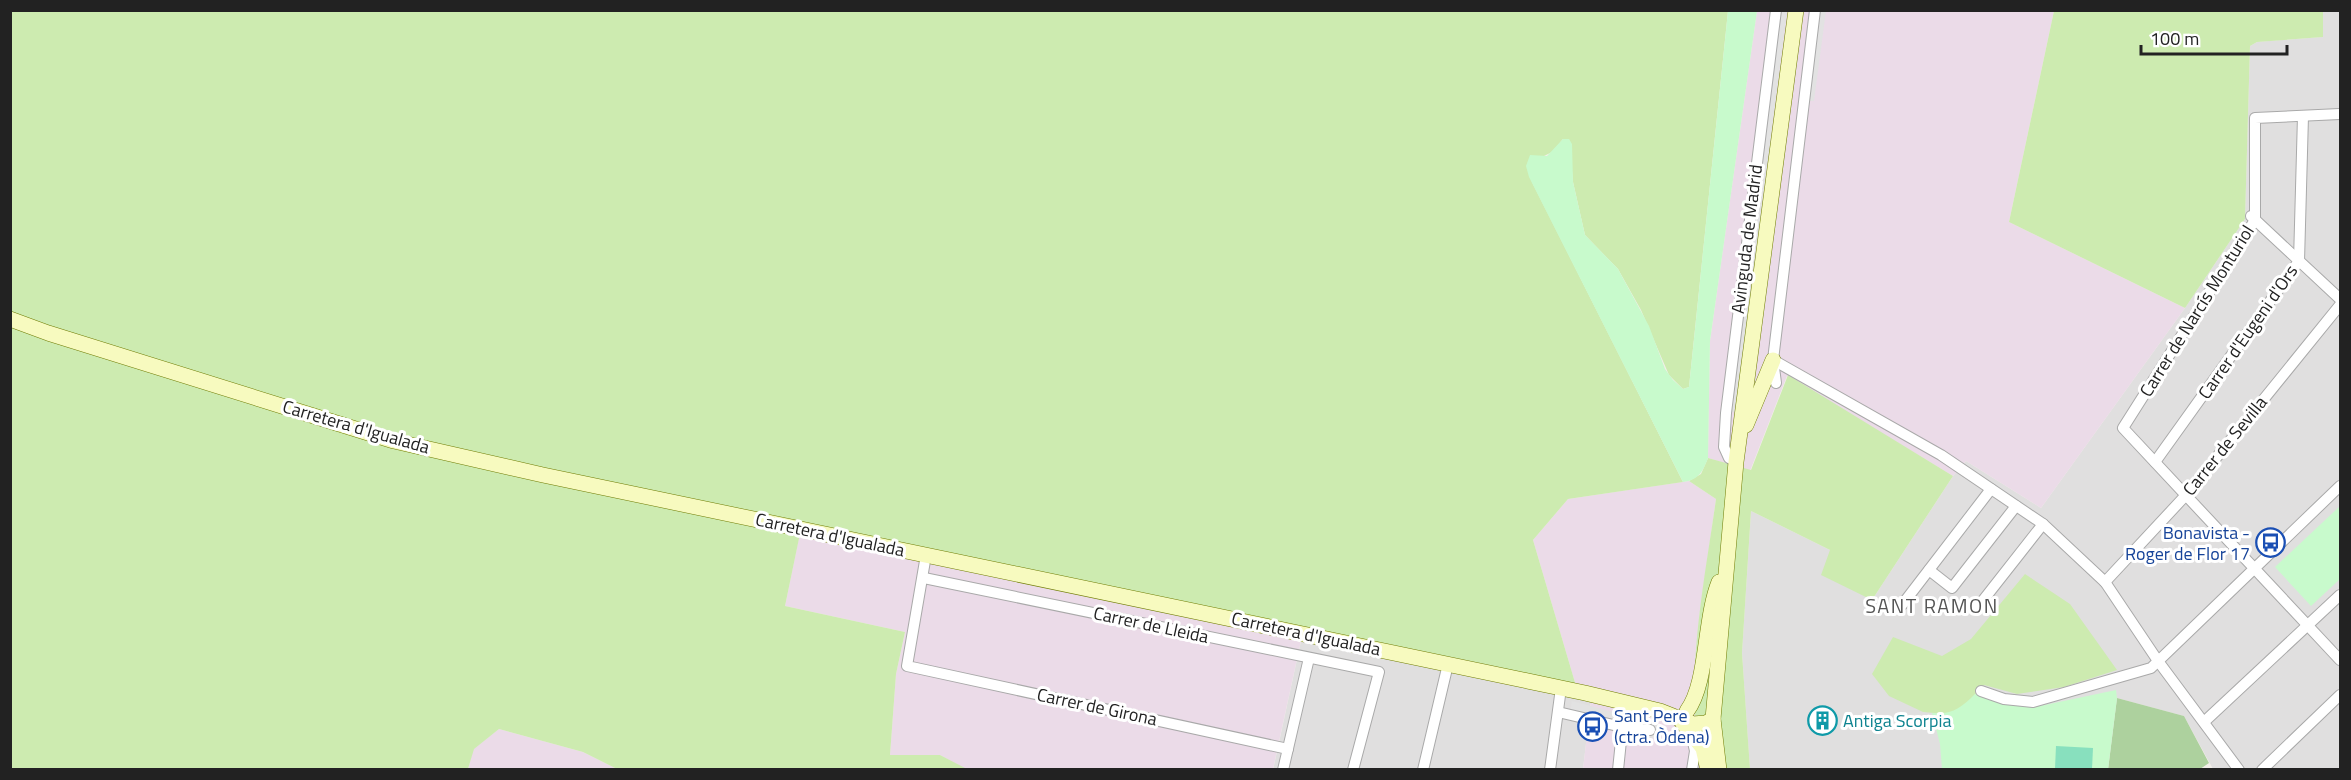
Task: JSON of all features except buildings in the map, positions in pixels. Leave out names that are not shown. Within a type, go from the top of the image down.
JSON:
[{"type":"street","name":"Avinguda de Madrid","points":[[1736,462],[1729,458],[1724,447],[1726,413],[1776,10]]},
{"type":"street","name":"Avinguda de Madrid","points":[[1719,770],[1713,719],[1736,462],[1796,10]]},
{"type":"street","points":[[1776,383],[1773,360],[1815,10]]},
{"type":"street","points":[[2302,116],[2340,114]]},
{"type":"street","name":"Carrer de Narcís Monturiol","points":[[2156,462],[2123,428],[2253,218],[2255,118],[2302,116]]},
{"type":"street","name":"Carrer d'Eugeni d'Ors","points":[[2156,462],[2299,261],[2302,116]]},
{"type":"street","points":[[2253,218],[2340,299]]},
{"type":"street","name":"Carrer de Sevilla","points":[[2105,582],[2186,495],[2340,305]]},
{"type":"street","name":"Carretera d'Igualada","points":[[10,319],[48,333],[394,441],[543,475],[1561,688],[1660,711],[1688,723],[1703,714],[1713,719]]},
{"type":"street","points":[[1739,442],[1773,360]]},
{"type":"street","points":[[1773,360],[1941,455],[2043,524],[2105,582],[2158,661],[2239,770]]},
{"type":"street","points":[[2156,462],[2340,660]]},
{"type":"street","points":[[1981,691],[2004,699],[2033,702],[2151,668],[2340,488]]},
{"type":"street","points":[[1902,605],[1991,489]]},
{"type":"street","points":[[1929,570],[1952,588],[2016,506]]},
{"type":"street","points":[[1977,609],[2043,524]]},
{"type":"street","points":[[924,578],[926,555]]},
{"type":"street","points":[[1692,770],[1695,751],[1688,723],[1698,688],[1712,599],[1726,566]]},
{"type":"street","name":"Carrer de Lleida","points":[[924,578],[1379,672],[1353,770]]},
{"type":"street","name":"Carrer de Girona","points":[[924,578],[907,666],[1288,749]]},
{"type":"street","points":[[2204,722],[2340,595]]},
{"type":"street","points":[[1283,770],[1309,658]]},
{"type":"street","points":[[1423,770],[1448,664]]},
{"type":"street","points":[[1550,770],[1561,688]]},
{"type":"street","points":[[2262,770],[2340,695]]},
{"type":"street","points":[[1618,770],[1625,702]]},
{"type":"street","points":[[1558,712],[1622,727],[1650,730]]},
{"type":"street","points":[[1688,723],[1703,748],[1708,770]]},
{"type":"shaded area","points":[[1757,11],[2054,11],[2009,222],[2185,308],[2041,508],[1966,461],[1953,476],[1787,376],[1750,471],[1708,458],[1710,341]]},
{"type":"shaded area","points":[[1781,11],[1787,11],[1736,412],[1729,412]]},
{"type":"shaded area","points":[[1819,11],[1826,11],[1814,101],[1807,101]]},
{"type":"shaded area","points":[[2323,11],[2340,11],[2340,769],[2213,769],[2184,716],[2117,698],[2108,769],[1750,770],[1742,653],[1751,511],[1830,550],[1872,600],[1953,476],[1966,461],[2041,508],[2185,308],[2245,219],[2250,46],[2257,42],[2322,37]]},
{"type":"shaded area","points":[[1689,481],[1716,499],[1699,618],[1702,769],[1583,769],[1591,700],[1576,686],[1533,540],[1568,499]]},
{"type":"shaded area","points":[[802,523],[1304,627],[1273,769],[967,770],[940,755],[890,755],[896,674],[905,632],[785,606]]},
{"type":"shaded area","points":[[1304,627],[1499,667],[1576,686],[1591,700],[1583,769],[1273,770]]},
{"type":"shaded area","points":[[1572,701],[1658,724],[1656,739],[1569,719]]},
{"type":"shaded area","points":[[499,729],[583,752],[617,769],[468,770],[473,749]]},
{"type":"green space","points":[[10,11],[1728,11],[1689,387],[1683,389],[1669,375],[1641,310],[1618,269],[1585,235],[1573,182],[1569,139],[1563,139],[1552,152],[1542,157],[1532,182],[1683,482],[1568,499],[1533,540],[1576,686],[1499,667],[802,524],[785,606],[905,632],[896,674],[890,755],[940,755],[967,769],[617,769],[583,752],[499,729],[474,749],[468,769],[11,769]]},
{"type":"green space","points":[[1728,11],[1757,11],[1710,341],[1708,458],[1700,474],[1683,482],[1529,177],[1526,166],[1530,155],[1547,156],[1563,139],[1569,139],[1572,144],[1573,182],[1585,235],[1618,269],[1649,326],[1665,369],[1683,389],[1689,387]]},
{"type":"green space","points":[[2054,11],[2323,11],[2323,37],[2257,42],[2250,46],[2245,219],[2185,308],[2009,222]]},
{"type":"green space","points":[[1788,375],[1953,476],[1872,600],[1821,575],[1830,550],[1751,511],[1742,653],[1750,769],[1702,769],[1694,703],[1695,668],[1701,600],[1716,499],[1689,481],[1701,474],[1708,458],[1751,470]]},
{"type":"green space","points":[[2340,506],[2340,579],[2311,606],[2275,567]]},
{"type":"green space","points":[[2025,574],[2070,604],[2117,670],[2064,687],[2017,694],[1984,685],[1962,708],[1946,714],[1923,712],[1889,696],[1872,674],[1893,637],[1942,656],[1971,639]]},
{"type":"green space","points":[[2116,690],[2117,698],[2108,769],[1942,769],[1940,744],[1932,713],[1945,713],[1956,709],[1975,694],[2004,704],[2040,706]]},
{"type":"green space","points":[[2117,698],[2184,716],[2209,763],[2200,769],[2108,770]]},
{"type":"green space","points":[[2056,746],[2093,748],[2092,769],[2055,769]]},
{"type":"place","name":"Bonavista - Roger de Flor 17","points":[[2271,543]]},
{"type":"place","name":"Antiga Scorpia","points":[[1822,721]]},
{"type":"place","name":"Sant Pere (ctra. Òdena)","points":[[1593,726]]},
{"type":"district","name":"SANT RAMON","points":[[1932,606]]}]
